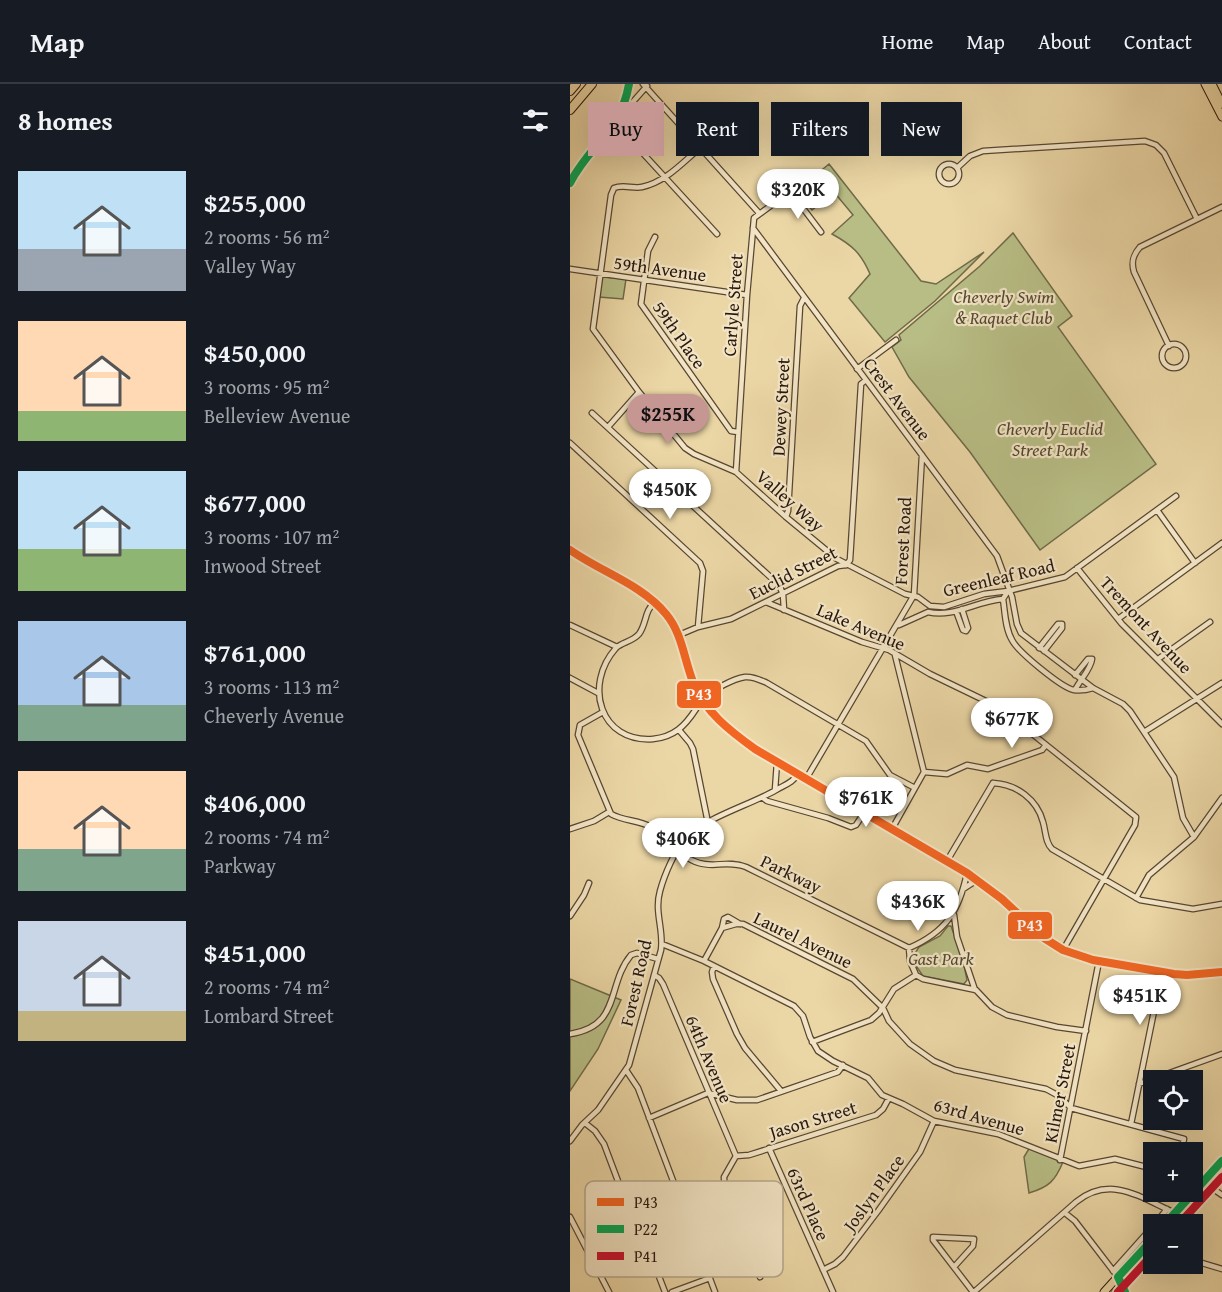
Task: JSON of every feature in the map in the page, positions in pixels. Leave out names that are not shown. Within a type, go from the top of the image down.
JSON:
[{"type":"highway","points":[[570,91],[576,84]]},
{"type":"highway","points":[[570,110],[592,84]]},
{"type":"main road","points":[[1205,84],[1222,117]]},
{"type":"main road","points":[[1212,84],[1222,104]]},
{"type":"main road","points":[[1184,1214],[1222,1161]]},
{"type":"main road","points":[[1176,1213],[1222,1172]]},
{"type":"main road","points":[[1104,1292],[1116,1274],[1143,1248]]},
{"type":"main road","points":[[1116,1292],[1123,1288],[1143,1263]]},
{"type":"street","points":[[626,102],[628,84]]},
{"type":"street","points":[[631,102],[645,85],[676,119]]},
{"type":"street","points":[[957,168],[970,156],[983,152],[1145,141],[1156,145],[1164,153],[1197,219]]},
{"type":"street","points":[[570,183],[589,156]]},
{"type":"street","points":[[646,156],[717,234]]},
{"type":"street","points":[[601,274],[611,195],[614,188],[619,186],[642,187],[665,177],[690,156]]},
{"type":"street","points":[[709,156],[759,213],[788,193],[796,199],[821,232]]},
{"type":"street","points":[[944,165],[957,168],[959,176],[954,183],[945,184],[940,180],[939,171],[944,165]]},
{"type":"street","points":[[1169,346],[1134,272],[1132,260],[1140,247],[1222,207]]},
{"type":"street","name":"Carlyle Street","points":[[736,472],[747,295],[754,218],[759,213]]},
{"type":"street","name":"Crest Avenue","points":[[753,228],[997,556],[1012,597],[1018,630],[1093,688],[1127,707],[1174,777],[1183,818],[1194,837]]},
{"type":"street","name":"59th Place","points":[[655,237],[648,251],[641,301],[645,311],[731,431],[738,432]]},
{"type":"street","name":"59th Avenue","points":[[570,269],[747,295]]},
{"type":"street","name":"Valley Way","points":[[601,274],[593,329],[639,392],[685,448],[736,472],[786,518],[846,564],[905,594],[914,596]]},
{"type":"street","name":"Dewey Street","points":[[786,518],[793,449],[801,306],[804,298]]},
{"type":"street","points":[[857,369],[896,340]]},
{"type":"street","points":[[1176,345],[1184,351],[1185,361],[1177,368],[1170,368],[1163,361],[1162,354],[1169,346],[1176,345]]},
{"type":"street","name":"Euclid Street","points":[[680,635],[698,627],[723,622],[846,564],[850,560],[861,384],[866,380]]},
{"type":"street","points":[[608,428],[639,392]]},
{"type":"street","points":[[592,413],[779,585],[783,594],[784,610]]},
{"type":"street","points":[[570,444],[700,563],[703,571],[698,627]]},
{"type":"street","name":"Forest Road","points":[[807,779],[914,596],[922,455]]},
{"type":"street","points":[[920,476],[927,472],[936,474]]},
{"type":"street","name":"Greenleaf Road","points":[[929,609],[984,594],[1008,591],[1058,579],[1077,568],[1176,496]]},
{"type":"street","points":[[1157,510],[1195,563]]},
{"type":"street","points":[[1118,619],[1222,543]]},
{"type":"street","points":[[570,550],[634,587],[655,602],[680,635],[693,681],[702,700],[731,731],[777,762],[967,873],[1002,899],[1044,938],[1062,950],[1100,961],[1162,972],[1187,975],[1222,972]]},
{"type":"street","name":"Tremont Avenue","points":[[1077,568],[1118,619],[1222,724]]},
{"type":"street","points":[[1008,591],[1003,599],[1009,634],[1016,647],[1067,688],[1075,690],[1093,688]]},
{"type":"street","name":"Greenleaf Road","points":[[914,596],[929,609],[943,615],[973,604],[1003,599]]},
{"type":"street","points":[[655,602],[647,610],[644,624],[638,634],[631,641],[617,647],[601,674],[598,693],[603,712],[621,731],[638,738],[656,738],[679,730],[702,700],[729,683],[751,677],[767,683],[869,744],[890,775],[915,789]]},
{"type":"street","name":"Lake Avenue","points":[[766,602],[883,649],[992,704],[1133,814],[1137,818],[1135,825],[1103,880]]},
{"type":"street","points":[[896,627],[929,609]]},
{"type":"street","points":[[1158,659],[1210,622]]},
{"type":"street","points":[[1058,624],[1062,624],[1062,628],[1042,649],[1058,624]]},
{"type":"street","points":[[570,625],[617,647]]},
{"type":"street","points":[[892,829],[924,772],[895,655]]},
{"type":"street","points":[[1075,690],[1078,677]]},
{"type":"street","points":[[570,678],[598,693]]},
{"type":"street","points":[[1144,732],[1222,683]]},
{"type":"street","points":[[570,829],[594,821],[609,812],[577,731],[580,725],[603,712]]},
{"type":"street","points":[[679,730],[693,749],[708,823]]},
{"type":"street","points":[[924,772],[947,774],[967,765],[988,769],[1042,750],[1046,745]]},
{"type":"street","points":[[775,790],[777,762]]},
{"type":"street","points":[[988,769],[993,783]]},
{"type":"street","name":"Forest Road","points":[[570,1141],[598,1110],[631,1059],[662,944],[658,898],[662,884],[679,849],[689,835],[708,823],[763,798],[792,781],[798,774]]},
{"type":"street","points":[[947,861],[993,783]]},
{"type":"street","points":[[993,783],[1012,787],[1028,796],[1041,816],[1050,847],[1136,898],[1188,909],[1222,904]]},
{"type":"street","points":[[763,798],[851,827],[856,825],[864,813]]},
{"type":"street","points":[[1136,898],[1149,875],[1194,837],[1222,798]]},
{"type":"street","name":"Parkway","points":[[609,812],[618,818],[648,825],[679,849],[682,855],[701,864],[731,863],[746,867],[889,936],[909,948]]},
{"type":"street","points":[[967,873],[954,915],[957,937],[976,990],[992,1007],[1007,1015],[1086,1031]]},
{"type":"street","points":[[963,889],[977,880]]},
{"type":"street","points":[[1062,950],[1103,880]]},
{"type":"street","points":[[570,916],[584,895],[588,883]]},
{"type":"street","points":[[954,915],[931,937],[909,948],[910,961],[916,975],[922,979],[976,990]]},
{"type":"street","points":[[704,961],[725,918],[730,918],[740,924]]},
{"type":"street","name":"Laurel Avenue","points":[[722,928],[740,924],[845,974],[868,992],[883,1008],[889,1022],[910,1044],[934,1061],[955,1070],[1046,1089],[1059,1096],[1071,1108],[1184,1139],[1183,1142]]},
{"type":"street","name":"63rd Avenue","points":[[662,944],[704,961],[794,1006],[803,1016],[813,1042],[822,1054],[868,1078],[879,1093],[934,1121],[998,1134],[1082,1167],[1115,1159],[1143,1166]]},
{"type":"street","points":[[570,1034],[592,1028],[605,1017],[631,955],[637,953],[658,959]]},
{"type":"street","name":"Kilmer Street","points":[[1060,1160],[1100,961]]},
{"type":"street","points":[[714,966],[713,979],[736,1034],[749,1054],[781,1091]]},
{"type":"street","points":[[1131,1124],[1162,972]]},
{"type":"street","name":"64th Avenue","points":[[654,975],[663,984],[736,1156]]},
{"type":"street","points":[[813,1042],[871,1020],[883,1008],[894,989],[916,975]]},
{"type":"street","points":[[1139,1084],[1222,1054]]},
{"type":"street","points":[[649,1118],[708,1093],[729,1099],[751,1101],[838,1072],[843,1065]]},
{"type":"street","points":[[626,1070],[635,1083],[673,1181]]},
{"type":"street","name":"Jason Street","points":[[736,1156],[749,1155],[876,1115],[883,1109],[889,1098]]},
{"type":"street","name":"Joslyn Place","points":[[823,1270],[838,1261],[874,1216],[920,1152],[934,1121]]},
{"type":"street","points":[[585,1123],[595,1131],[604,1144],[618,1181]]},
{"type":"street","name":"63rd Place","points":[[768,1149],[783,1181]]},
{"type":"street","points":[[724,1181],[727,1171],[736,1156]]},
{"type":"street","name":"63rd Place","points":[[783,1182],[833,1292]]},
{"type":"street","points":[[1203,1183],[1222,1195]]},
{"type":"street","points":[[954,1267],[973,1246],[974,1239],[933,1237],[933,1240],[954,1267],[974,1292],[1088,1194],[1106,1189],[1128,1192],[1176,1213]]},
{"type":"street","points":[[1163,1214],[1167,1209]]},
{"type":"street","points":[[1065,1213],[1075,1221],[1116,1274],[1123,1288]]},
{"type":"street","points":[[570,1217],[585,1246]]},
{"type":"street","points":[[1116,1274],[1143,1239]]},
{"type":"street","points":[[1203,1263],[1222,1269]]},
{"type":"street","points":[[601,1277],[609,1292]]},
{"type":"street","points":[[659,1277],[665,1292]]},
{"type":"street","points":[[672,1292],[710,1278],[715,1292]]},
{"type":"green space","points":[[829,164],[921,281],[936,284],[984,252],[935,301],[885,342],[849,298],[870,274],[867,267],[855,250],[832,234],[853,215],[834,192],[812,210],[796,191]]},
{"type":"green space","name":"Cheverly Euclid Street Park","points":[[1013,233],[1072,316],[1058,327],[1156,464],[1040,550],[970,452],[909,377],[892,347],[901,340],[899,335],[980,266]]},
{"type":"green space","points":[[602,277],[626,279],[623,299],[599,297]]},
{"type":"green space","name":"Gast Park","points":[[948,926],[951,926],[963,960],[967,980],[964,984],[923,976],[914,963],[915,953],[919,947],[940,936]]},
{"type":"green space","points":[[570,979],[621,1000],[598,1049],[570,1091]]},
{"type":"green space","points":[[1030,1147],[1063,1162],[1051,1182],[1029,1193],[1024,1157]]},
{"type":"transit line","name":"P22","points":[[570,183],[578,169],[612,126],[625,100],[629,84]]},
{"type":"transit line","name":"P43","points":[[570,550],[633,586],[666,614],[676,629],[698,693],[711,712],[736,735],[755,749],[967,873],[1002,899],[1044,938],[1063,950],[1093,960],[1174,974],[1222,972]]},
{"type":"transit line","name":"P22","points":[[1174,1214],[1222,1161]]},
{"type":"transit line","name":"P41","points":[[1188,1214],[1222,1177]]},
{"type":"transit line","name":"P22","points":[[1125,1292],[1118,1277],[1143,1250]]},
{"type":"transit line","name":"P41","points":[[1118,1292],[1143,1265]]},
{"type":"park label","name":"Cheverly Swim & Raquet Club","points":[[1004,307]]}]
